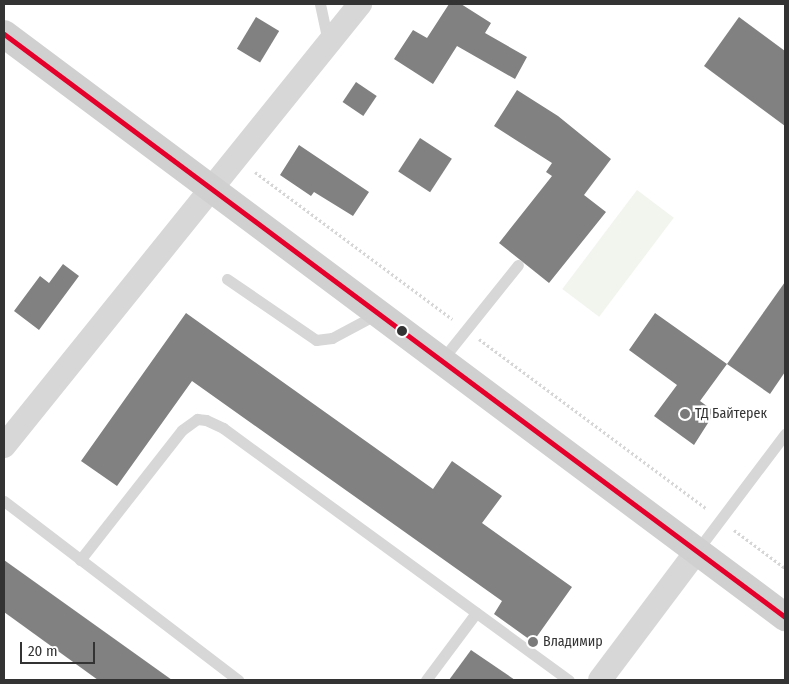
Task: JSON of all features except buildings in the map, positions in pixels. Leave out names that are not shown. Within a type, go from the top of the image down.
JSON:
[{"type":"main road","points":[[4,34],[208,189],[785,617]]},
{"type":"street","points":[[4,446],[208,189],[360,4]]},
{"type":"street","points":[[600,680],[696,552]]},
{"type":"lane","points":[[320,4],[328,43]]},
{"type":"lane","points":[[440,361],[518,265]]},
{"type":"lane","points":[[227,279],[316,340],[332,338],[377,314]]},
{"type":"lane","points":[[80,560],[182,430],[197,418],[206,420],[223,428],[569,680]]},
{"type":"lane","points":[[696,552],[785,434]]},
{"type":"lane","points":[[4,501],[238,680]]},
{"type":"lane","points":[[426,680],[476,613]]},
{"type":"path","points":[[235,156],[785,568]]},
{"type":"shaded area","points":[[637,190],[674,218],[599,317],[562,289]]},
{"type":"transit line","points":[[4,34],[785,617]]},
{"type":"place","name":"ТД Байтерек","points":[[685,414]]},
{"type":"place","name":"Владимир","points":[[533,642]]}]
